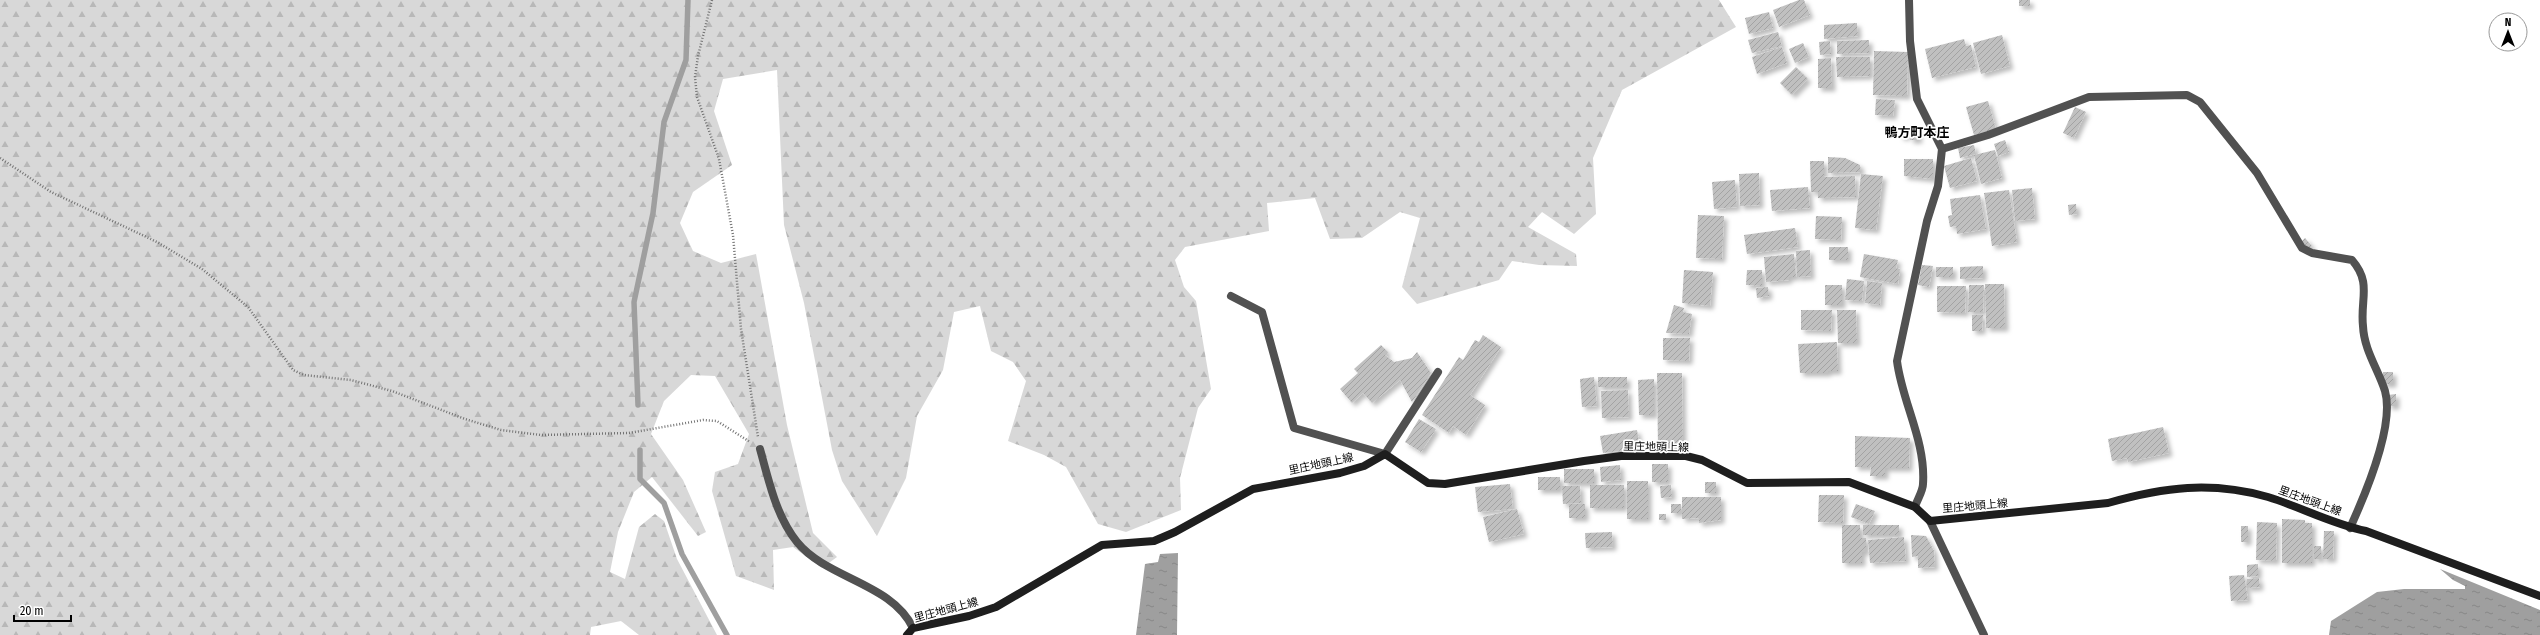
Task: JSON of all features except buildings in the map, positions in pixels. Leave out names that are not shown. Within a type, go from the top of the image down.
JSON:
[{"type":"main road","name":"里庄地頭上線","points":[[907,635],[913,628],[969,616],[996,607],[1102,545],[1154,541],[1175,532],[1253,489],[1340,473],[1364,466],[1385,454],[1428,483],[1445,484],[1584,460],[1621,456],[1686,456],[1702,460],[1747,483],[1849,482],[1915,507],[1930,521],[2108,503],[2130,497],[2194,486],[2231,489],[2268,497],[2350,528],[2366,531],[2540,596]]},
{"type":"street","points":[[1909,0],[1910,41],[1917,99],[1942,150],[1938,186],[1927,221],[1897,361],[1900,382],[1918,439],[1923,485],[1915,507]]},
{"type":"street","points":[[1942,150],[2089,97],[2187,95],[2200,102],[2257,174],[2302,248],[2312,253],[2352,260],[2365,281],[2362,326],[2366,347],[2385,392],[2385,430],[2384,437],[2350,528]]},
{"type":"street","points":[[1231,296],[1262,312],[1294,428],[1385,454],[1438,372]]},
{"type":"street","points":[[760,449],[771,490],[785,524],[797,542],[810,555],[879,595],[907,614],[913,628]]},
{"type":"street","points":[[1930,521],[1984,635]]},
{"type":"path","points":[[712,0],[698,56],[695,77],[697,97],[719,159],[734,236],[741,329],[760,449]]},
{"type":"path","points":[[0,158],[51,192],[157,242],[202,269],[248,307],[293,370],[304,375],[351,380],[392,391],[465,419],[501,430],[541,435],[629,433],[703,420],[717,421],[760,449]]},
{"type":"green space","points":[[0,0],[1719,0],[1736,27],[1622,90],[1593,158],[1596,214],[1574,234],[1542,212],[1528,227],[1576,254],[1577,266],[1539,265],[1512,261],[1499,280],[1417,304],[1402,287],[1420,218],[1400,212],[1362,238],[1330,239],[1315,198],[1267,203],[1269,231],[1185,247],[1175,260],[1184,287],[1196,301],[1211,389],[1198,408],[1180,478],[1181,510],[1126,532],[1098,524],[1066,467],[1044,455],[1008,441],[1026,381],[1013,362],[991,351],[980,306],[954,312],[943,370],[917,416],[906,478],[877,536],[842,481],[832,450],[804,303],[784,225],[777,70],[723,79],[714,111],[732,165],[693,192],[680,223],[693,251],[721,263],[756,254],[787,425],[813,533],[837,557],[822,568],[793,547],[773,550],[774,590],[736,576],[712,491],[715,472],[738,464],[749,434],[715,376],[691,375],[664,401],[651,434],[683,480],[706,532],[698,536],[652,477],[634,492],[618,532],[610,572],[625,579],[639,527],[655,514],[664,521],[677,559],[717,635],[639,635],[621,621],[591,627],[590,635],[0,635]]},
{"type":"water","points":[[1178,553],[1177,635],[1136,635],[1145,564],[1158,562],[1160,554]]},
{"type":"water","points":[[2440,569],[2540,610],[2540,635],[2329,635],[2331,621],[2377,592],[2404,589],[2465,589],[2465,586],[2453,580]]},
{"type":"waterway","points":[[638,405],[634,302],[653,213],[664,122],[686,60],[688,0]]},
{"type":"waterway","points":[[640,450],[640,479],[664,503],[682,554],[727,635]]},
{"type":"district","name":"鴨方町本庄","points":[[1917,132]]}]
